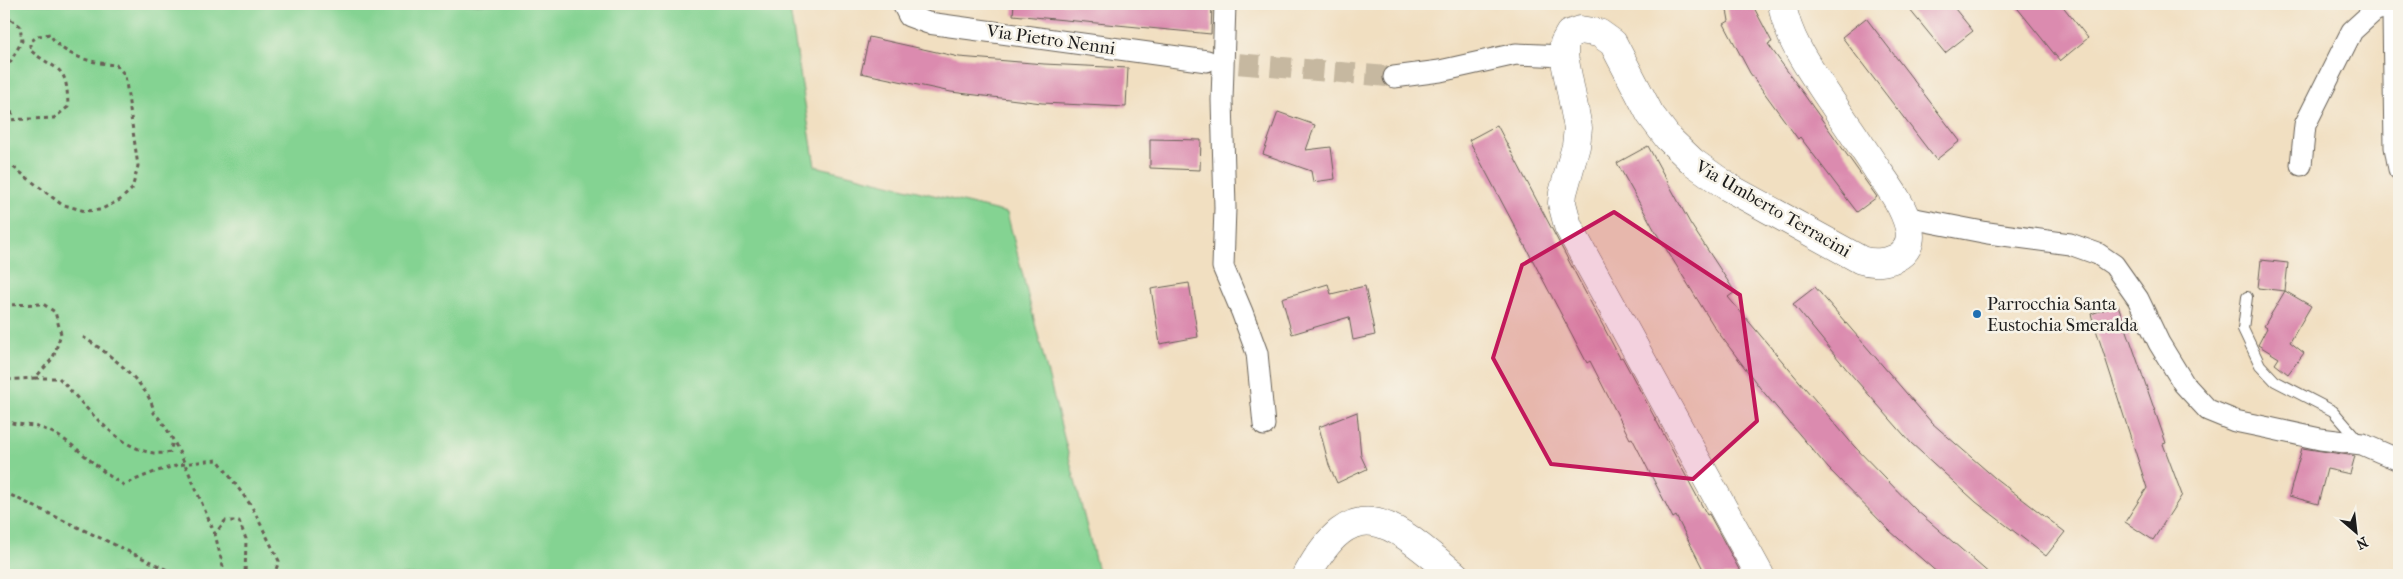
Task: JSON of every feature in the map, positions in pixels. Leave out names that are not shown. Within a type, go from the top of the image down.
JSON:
[{"type":"street","name":"Via Pietro Nenni","points":[[902,4],[909,16],[928,23],[1207,61]]},
{"type":"street","points":[[1225,4],[1222,100],[1225,208],[1223,267],[1257,353],[1264,425]]},
{"type":"street","name":"Via Umberto Terracini","points":[[1760,575],[1568,226],[1562,203],[1563,193],[1576,146],[1578,128],[1564,56],[1566,38],[1574,30],[1605,36],[1617,50],[1655,120],[1668,138],[1693,162],[1728,187],[1861,260],[1885,263],[1903,253],[1910,235],[1905,217],[1887,184],[1805,62],[1790,34],[1782,4]]},
{"type":"street","points":[[2301,165],[2305,125],[2352,31],[2374,11],[2385,7],[2393,14],[2395,147],[2399,169]]},
{"type":"street","points":[[1394,77],[1440,71],[1516,54],[1564,56]]},
{"type":"street","points":[[1905,217],[1988,233],[2070,244],[2098,254],[2114,265],[2138,299],[2159,343],[2184,384],[2208,410],[2235,420],[2261,426],[2320,439],[2362,444],[2399,460]]},
{"type":"street","points":[[1308,575],[1318,555],[1334,535],[1352,524],[1368,521],[1378,522],[1395,530],[1455,575]]},
{"type":"lane","points":[[2247,297],[2243,328],[2260,365],[2275,381],[2333,411],[2362,444]]},
{"type":"path","points":[[4,14],[20,26],[22,41],[4,73]]},
{"type":"path","points":[[4,120],[54,118],[68,107],[68,84],[59,67],[41,59],[30,50],[30,42],[38,36],[50,34],[55,44],[71,53],[92,63],[116,65],[125,75],[138,166],[132,189],[120,200],[100,210],[85,211],[61,204],[12,166],[4,166]]},
{"type":"path","points":[[4,97],[15,121]]},
{"type":"path","points":[[4,305],[43,304],[55,312],[61,334],[53,358],[35,378]]},
{"type":"path","points":[[83,337],[104,350],[146,392],[153,403],[154,413],[162,420],[173,441],[215,534],[225,575]]},
{"type":"path","points":[[4,380],[59,378],[104,427],[133,448],[159,455],[170,452],[173,441]]},
{"type":"path","points":[[4,420],[13,424],[41,428],[78,449],[107,476],[124,485],[148,474],[183,462],[218,460],[252,507],[279,561],[274,575]]},
{"type":"path","points":[[4,492],[178,575]]},
{"type":"path","points":[[215,534],[225,521],[239,521],[246,539],[245,575]]},
{"type":"highlighted area","points":[[1614,212],[1740,295],[1757,421],[1693,479],[1551,464],[1493,358],[1522,265]]},
{"type":"green space","points":[[4,4],[789,4],[815,166],[1007,213],[1099,575],[4,575]]},
{"type":"building","points":[[1014,4],[1212,4],[1211,34],[1013,15]]},
{"type":"building","points":[[1726,4],[1752,4],[1772,42],[1768,44],[1877,197],[1857,212],[1800,137],[1798,139],[1750,73],[1724,24],[1729,21]]},
{"type":"building","points":[[1905,4],[1951,4],[1973,31],[1945,53]]},
{"type":"building","points":[[2014,4],[2061,4],[2088,38],[2060,61]]},
{"type":"building","points":[[1866,18],[1960,141],[1936,160],[1842,37]]},
{"type":"building","points":[[869,37],[959,57],[1128,68],[1126,107],[1042,103],[951,92],[861,73]]},
{"type":"building","points":[[1278,112],[1315,125],[1306,150],[1331,147],[1335,179],[1313,182],[1311,171],[1263,154]]},
{"type":"building","points":[[1497,125],[1620,358],[1622,357],[1707,515],[1709,514],[1742,575],[1706,575],[1676,516],[1673,518],[1632,438],[1630,439],[1590,361],[1587,363],[1469,140]]},
{"type":"building","points":[[1150,139],[1201,140],[1200,170],[1150,168]]},
{"type":"building","points":[[1648,146],[1690,223],[1735,292],[1728,297],[1854,446],[1916,510],[1991,575],[1940,575],[1890,531],[1828,468],[1760,388],[1715,328],[1655,231],[1617,163]]},
{"type":"building","points":[[2261,260],[2288,263],[2285,291],[2258,288]]},
{"type":"building","points":[[1189,283],[1198,337],[1160,344],[1151,289]]},
{"type":"building","points":[[1328,284],[1331,294],[1365,286],[1375,335],[1353,340],[1349,317],[1292,334],[1282,298]]},
{"type":"building","points":[[1815,287],[1932,423],[1995,478],[2065,532],[2046,556],[1976,502],[1911,443],[1849,372],[1793,304]]},
{"type":"building","points":[[2285,291],[2311,306],[2290,342],[2304,353],[2288,374],[2275,364],[2279,358],[2258,345],[2267,328],[2264,326]]},
{"type":"building","points":[[2118,305],[2166,443],[2163,444],[2182,495],[2153,540],[2125,522],[2147,488],[2091,314]]},
{"type":"building","points":[[1357,412],[1361,456],[1367,469],[1337,483],[1329,465],[1319,427]]},
{"type":"building","points":[[2302,448],[2355,456],[2350,474],[2327,469],[2318,504],[2289,496]]},
{"type":"tunnel","points":[[1207,61],[1394,77]]},
{"type":"place","name":"Parrocchia Santa Eustochia Smeralda","points":[[1977,314]]}]
